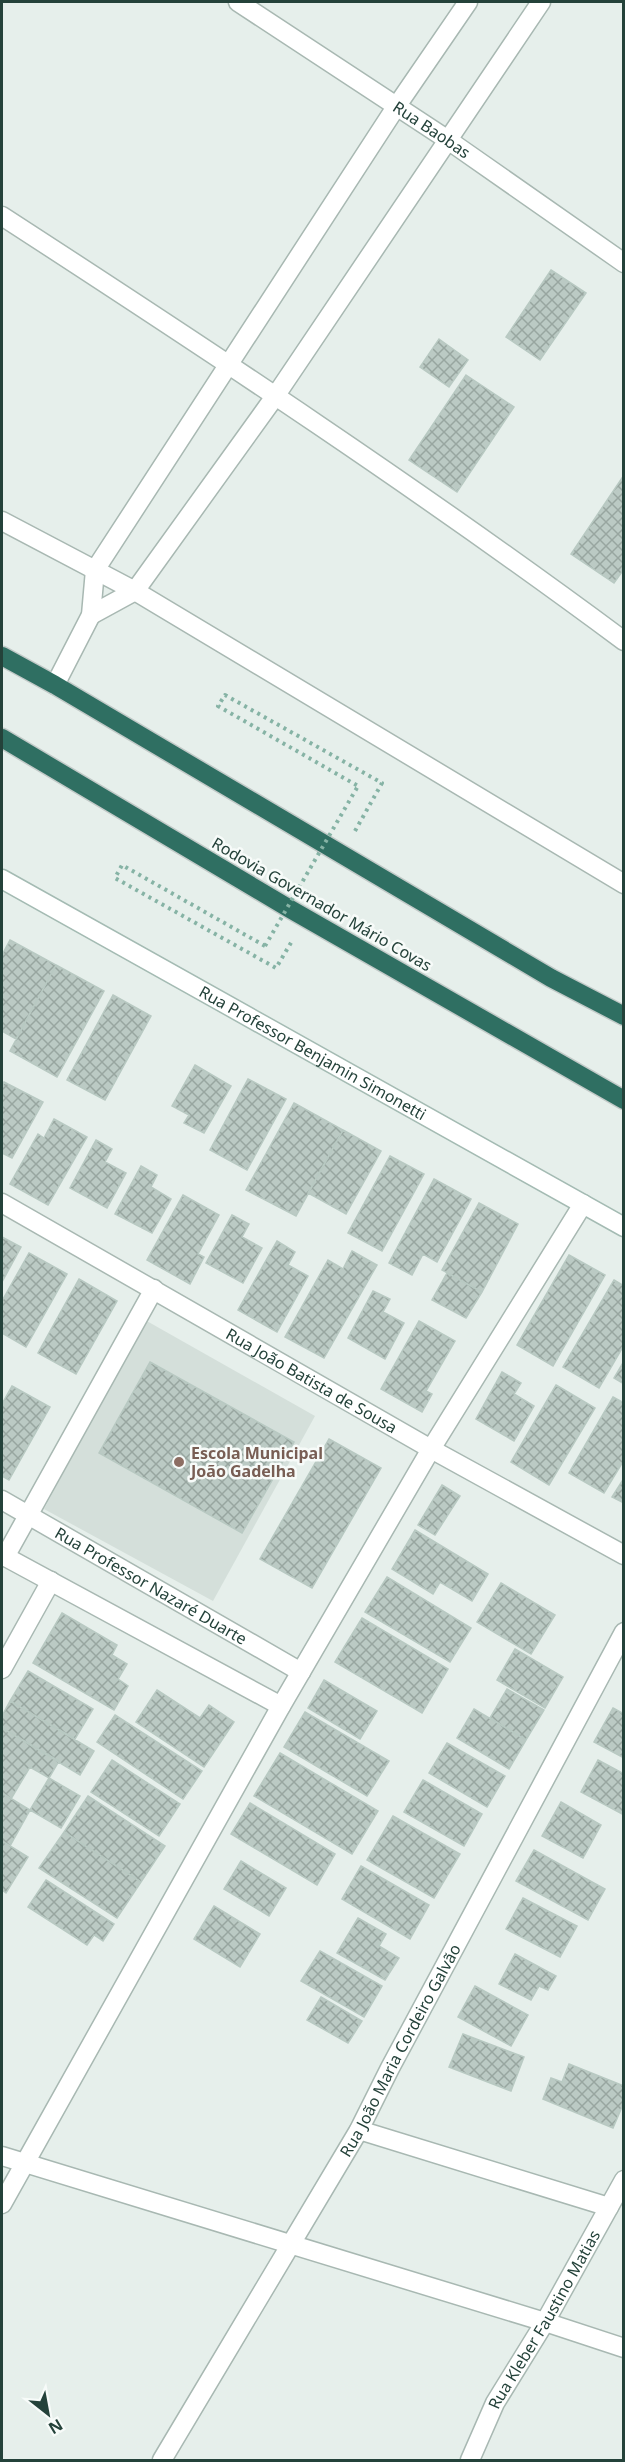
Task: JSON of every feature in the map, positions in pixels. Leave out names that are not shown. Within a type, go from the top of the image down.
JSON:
[{"type":"highway","points":[[2,656],[551,978],[624,1016]]},
{"type":"highway","name":"Rodovia Governador Mário Covas","points":[[2,738],[298,913],[624,1100]]},
{"type":"street","name":"Rua Baobas","points":[[238,2],[448,140],[624,263]]},
{"type":"street","points":[[55,685],[91,615],[95,570],[396,107],[468,2]]},
{"type":"street","points":[[91,615],[135,591],[276,394],[541,2]]},
{"type":"street","points":[[2,216],[276,394],[506,553],[624,641]]},
{"type":"street","points":[[2,521],[135,591],[623,883]]},
{"type":"street","name":"Rua Professor Benjamin Simonetti","points":[[2,879],[624,1227]]},
{"type":"street","name":"Rua João Batista de Sousa","points":[[2,1203],[431,1449],[624,1555]]},
{"type":"street","points":[[2,2204],[281,1706],[431,1449],[583,1204]]},
{"type":"street","points":[[154,1289],[29,1515],[3,1556],[281,1706]]},
{"type":"street","name":"Rua Professor Nazaré Duarte","points":[[2,1500],[301,1672]]},
{"type":"street","points":[[2,1669],[51,1581]]},
{"type":"street","name":"Rua João Maria Cordeiro Galvão","points":[[162,2460],[359,2130],[624,1632]]},
{"type":"street","points":[[359,2130],[609,2207]]},
{"type":"street","points":[[2,2156],[624,2348]]},
{"type":"street","name":"Rua Kleber Faustino Matias","points":[[470,2460],[495,2403],[545,2322],[624,2180]]},
{"type":"path","points":[[276,968],[115,878],[122,865],[265,946],[358,786],[218,706],[225,695],[382,783],[342,854]]},
{"type":"shaded area","name":"Escola Municipal João Gadelha","points":[[145,1320],[315,1416],[213,1601],[44,1509]]},
{"type":"building","points":[[551,270],[586,293],[540,360],[506,337]]},
{"type":"building","points":[[439,339],[468,360],[449,387],[420,367]]},
{"type":"building","points":[[466,375],[514,407],[457,492],[409,460]]},
{"type":"building","points":[[624,475],[624,569],[614,583],[571,554]]},
{"type":"building","points":[[10,940],[56,965],[16,1039],[2,1031],[2,955]]},
{"type":"building","points":[[56,965],[104,991],[57,1077],[10,1051]]},
{"type":"building","points":[[113,995],[151,1016],[105,1100],[67,1080]]},
{"type":"building","points":[[195,1065],[231,1086],[204,1133],[184,1123],[189,1115],[172,1106]]},
{"type":"building","points":[[248,1079],[286,1099],[247,1170],[210,1150]]},
{"type":"building","points":[[4,1082],[43,1102],[12,1158],[2,1153],[2,1087]]},
{"type":"building","points":[[294,1103],[343,1130],[296,1216],[246,1190]]},
{"type":"building","points":[[54,1119],[87,1137],[48,1205],[10,1184],[38,1134],[44,1138]]},
{"type":"building","points":[[343,1130],[381,1151],[346,1214],[308,1193]]},
{"type":"building","points":[[96,1140],[112,1149],[105,1162],[126,1173],[107,1208],[70,1188]]},
{"type":"building","points":[[390,1156],[424,1174],[382,1251],[348,1233]]},
{"type":"building","points":[[141,1166],[157,1175],[151,1187],[171,1199],[152,1233],[115,1214]]},
{"type":"building","points":[[434,1179],[471,1199],[437,1262],[423,1254],[412,1275],[389,1263]]},
{"type":"building","points":[[183,1195],[219,1215],[198,1254],[204,1257],[190,1284],[147,1260]]},
{"type":"building","points":[[479,1203],[518,1224],[482,1292],[442,1270]]},
{"type":"building","points":[[232,1215],[249,1224],[242,1237],[262,1248],[243,1283],[206,1263]]},
{"type":"building","points":[[2,1237],[21,1247],[2,1282]]},
{"type":"building","points":[[277,1241],[295,1252],[288,1265],[308,1276],[277,1332],[238,1310]]},
{"type":"building","points":[[352,1251],[377,1265],[324,1358],[285,1337],[328,1260],[343,1269]]},
{"type":"building","points":[[29,1253],[67,1274],[26,1347],[2,1333],[2,1301]]},
{"type":"building","points":[[569,1255],[605,1275],[553,1366],[517,1345]]},
{"type":"building","points":[[447,1273],[482,1292],[466,1318],[432,1300]]},
{"type":"building","points":[[79,1279],[117,1301],[76,1374],[38,1353]]},
{"type":"building","points":[[614,1280],[624,1286],[624,1345],[599,1388],[563,1367]]},
{"type":"building","points":[[373,1291],[390,1299],[383,1312],[404,1323],[385,1359],[348,1338]]},
{"type":"building","points":[[419,1321],[455,1341],[426,1391],[432,1394],[422,1412],[381,1389]]},
{"type":"building","points":[[624,1361],[624,1384],[614,1378]]},
{"type":"building","points":[[150,1362],[294,1442],[242,1533],[99,1453]]},
{"type":"building","points":[[502,1372],[521,1383],[514,1394],[534,1406],[514,1441],[476,1419]]},
{"type":"building","points":[[556,1385],[595,1408],[549,1485],[511,1462]]},
{"type":"building","points":[[12,1386],[50,1407],[9,1480],[2,1476],[2,1404]]},
{"type":"building","points":[[613,1397],[624,1403],[624,1460],[604,1493],[569,1473]]},
{"type":"building","points":[[329,1439],[381,1468],[312,1588],[260,1559]]},
{"type":"building","points":[[624,1478],[624,1503],[612,1497]]},
{"type":"building","points":[[442,1485],[460,1496],[435,1535],[418,1525]]},
{"type":"building","points":[[415,1530],[488,1574],[472,1601],[440,1582],[433,1594],[392,1569]]},
{"type":"building","points":[[387,1577],[471,1628],[450,1662],[365,1612]]},
{"type":"building","points":[[501,1583],[555,1615],[531,1654],[477,1622]]},
{"type":"building","points":[[62,1613],[117,1645],[112,1655],[127,1664],[118,1679],[128,1686],[114,1710],[33,1663]]},
{"type":"building","points":[[362,1618],[448,1669],[422,1713],[335,1662]]},
{"type":"building","points":[[515,1649],[563,1677],[545,1708],[497,1680]]},
{"type":"building","points":[[28,1671],[93,1709],[75,1739],[10,1701]]},
{"type":"building","points":[[324,1680],[377,1711],[360,1739],[308,1708]]},
{"type":"building","points":[[507,1689],[544,1710],[526,1740],[490,1718]]},
{"type":"building","points":[[157,1690],[200,1718],[209,1705],[234,1722],[204,1767],[136,1722]]},
{"type":"building","points":[[10,1701],[94,1751],[80,1775],[2,1728],[2,1716]]},
{"type":"building","points":[[613,1708],[624,1714],[624,1758],[594,1742]]},
{"type":"building","points":[[474,1709],[526,1740],[509,1769],[457,1738]]},
{"type":"building","points":[[305,1712],[389,1761],[367,1796],[284,1747]]},
{"type":"building","points":[[115,1715],[202,1771],[183,1799],[97,1742]]},
{"type":"building","points":[[2,1728],[59,1761],[49,1778],[30,1767],[11,1799],[2,1793]]},
{"type":"building","points":[[447,1743],[505,1776],[487,1807],[429,1773]]},
{"type":"building","points":[[280,1753],[378,1811],[352,1854],[254,1796]]},
{"type":"building","points":[[112,1760],[180,1804],[159,1836],[91,1792]]},
{"type":"building","points":[[598,1760],[624,1774],[624,1815],[581,1792]]},
{"type":"building","points":[[49,1778],[80,1796],[61,1828],[30,1810]]},
{"type":"building","points":[[423,1780],[482,1814],[464,1846],[404,1812]]},
{"type":"building","points":[[2,1793],[30,1810],[10,1846],[2,1841]]},
{"type":"building","points":[[88,1796],[165,1846],[141,1882],[64,1832]]},
{"type":"building","points":[[561,1802],[601,1825],[583,1858],[542,1836]]},
{"type":"building","points":[[250,1803],[335,1854],[317,1885],[231,1834]]},
{"type":"building","points":[[393,1816],[460,1854],[434,1898],[367,1860]]},
{"type":"building","points":[[64,1832],[141,1882],[117,1918],[39,1868]]},
{"type":"building","points":[[2,1841],[28,1857],[6,1893],[2,1890]]},
{"type":"building","points":[[534,1850],[605,1889],[588,1920],[516,1881]]},
{"type":"building","points":[[241,1861],[286,1888],[269,1916],[224,1889]]},
{"type":"building","points":[[361,1866],[429,1905],[410,1939],[342,1899]]},
{"type":"building","points":[[46,1880],[114,1924],[103,1941],[94,1935],[87,1945],[28,1907]]},
{"type":"building","points":[[523,1898],[577,1926],[560,1957],[506,1929]]},
{"type":"building","points":[[214,1906],[260,1934],[240,1967],[194,1939]]},
{"type":"building","points":[[358,1918],[386,1934],[379,1946],[399,1958],[385,1980],[337,1953]]},
{"type":"building","points":[[320,1951],[382,1986],[364,2017],[301,1981]]},
{"type":"building","points":[[515,1954],[556,1976],[548,1990],[539,1986],[531,2000],[499,1984]]},
{"type":"building","points":[[475,1986],[528,2015],[511,2046],[458,2017]]},
{"type":"building","points":[[321,1997],[362,2021],[348,2043],[307,2020]]},
{"type":"building","points":[[463,2034],[524,2057],[511,2091],[449,2067]]},
{"type":"building","points":[[569,2064],[624,2086],[624,2102],[613,2128],[543,2099],[551,2078],[562,2082]]},
{"type":"place","name":"Escola Municipal João Gadelha","points":[[179,1462]]}]
